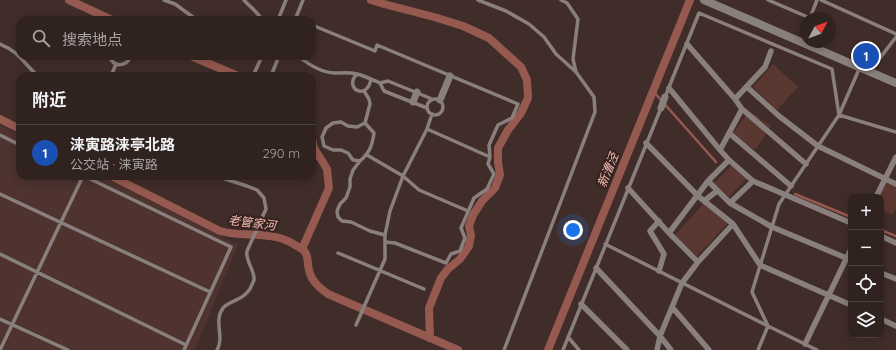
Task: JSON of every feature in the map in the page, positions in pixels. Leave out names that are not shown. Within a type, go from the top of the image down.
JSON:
[{"type":"street","points":[[704,0],[896,82]]},
{"type":"street","points":[[687,44],[742,109],[806,164]]},
{"type":"street","points":[[735,99],[765,67],[771,51]]},
{"type":"street","points":[[440,100],[450,76]]},
{"type":"street","points":[[747,87],[779,116],[818,146],[885,180],[896,184]]},
{"type":"street","points":[[669,88],[729,160],[753,180],[848,222]]},
{"type":"street","points":[[413,102],[416,92]]},
{"type":"street","points":[[720,150],[742,109]]},
{"type":"street","points":[[729,133],[791,186]]},
{"type":"street","points":[[646,143],[698,196],[733,224],[760,264],[848,304]]},
{"type":"street","points":[[878,194],[896,157]]},
{"type":"street","points":[[669,233],[708,181],[729,160]]},
{"type":"street","points":[[730,204],[753,180]]},
{"type":"street","points":[[708,181],[730,204],[772,227],[848,259]]},
{"type":"street","points":[[628,188],[698,262]]},
{"type":"street","points":[[704,201],[717,191]]},
{"type":"street","points":[[659,222],[650,231],[664,254],[659,271]]},
{"type":"street","points":[[657,350],[660,336],[682,283],[698,262],[733,224]]},
{"type":"street","points":[[884,237],[896,242]]},
{"type":"street","points":[[805,344],[848,261]]},
{"type":"street","points":[[596,268],[672,350]]},
{"type":"street","points":[[884,274],[896,279]]},
{"type":"street","points":[[581,304],[628,350]]},
{"type":"street","points":[[672,307],[709,350]]},
{"type":"street","points":[[884,320],[896,326]]},
{"type":"lane","points":[[164,0],[175,4],[192,16]]},
{"type":"lane","points":[[175,4],[177,0]]},
{"type":"lane","points":[[244,0],[260,16]]},
{"type":"lane","points":[[280,16],[286,0]]},
{"type":"lane","points":[[297,16],[303,0]]},
{"type":"lane","points":[[478,0],[506,11],[529,24],[544,38],[556,54],[576,72],[594,97],[595,112],[504,350]]},
{"type":"lane","points":[[561,0],[567,3],[578,19],[573,59],[576,72]]},
{"type":"lane","points":[[768,0],[810,18],[817,0]]},
{"type":"lane","points":[[821,0],[896,34]]},
{"type":"lane","points":[[562,350],[699,13],[832,70],[839,115]]},
{"type":"lane","points":[[316,26],[375,51],[377,45],[518,104],[512,118],[498,125],[489,145],[490,157],[488,164],[494,174],[487,189],[474,198],[468,211],[461,228],[466,238],[460,251],[451,254],[446,263],[395,243],[385,242]]},
{"type":"lane","points":[[870,71],[896,38]]},
{"type":"lane","points":[[0,44],[16,52]]},
{"type":"lane","points":[[24,60],[35,72]]},
{"type":"lane","points":[[111,60],[116,64],[127,63],[129,60]]},
{"type":"lane","points":[[255,72],[260,60]]},
{"type":"lane","points":[[273,72],[277,60]]},
{"type":"lane","points":[[303,60],[323,71],[357,74],[380,83],[388,81],[432,99],[435,98],[440,100],[444,107],[442,112],[437,115],[429,113],[427,108],[428,102],[432,99]]},
{"type":"lane","points":[[113,72],[116,64]]},
{"type":"lane","points":[[758,350],[768,326],[752,292],[779,204],[839,115],[860,67]]},
{"type":"lane","points":[[357,74],[353,78],[352,83],[354,88],[358,91],[368,89],[371,79]]},
{"type":"lane","points":[[380,83],[384,91],[427,108]]},
{"type":"lane","points":[[360,161],[353,160],[348,153],[341,150],[333,150],[324,146],[322,137],[326,128],[333,123],[341,122],[348,126],[357,127],[365,123],[370,104],[364,91]]},
{"type":"lane","points":[[356,325],[385,259],[385,235],[390,211],[403,176],[427,129],[432,114]]},
{"type":"lane","points":[[839,115],[896,132]]},
{"type":"lane","points":[[365,123],[374,133],[372,145],[367,155],[353,170],[350,179],[350,187],[346,198],[340,204],[337,211],[338,217],[342,221],[351,222],[370,231],[385,235]]},
{"type":"lane","points":[[427,129],[490,157]]},
{"type":"lane","points":[[0,135],[16,143]]},
{"type":"lane","points":[[367,155],[403,176],[419,190],[468,211]]},
{"type":"lane","points":[[0,350],[82,180]]},
{"type":"lane","points":[[92,180],[231,248],[184,350]]},
{"type":"lane","points":[[217,350],[220,337],[218,319],[220,312],[228,303],[238,300],[244,296],[254,281],[254,275],[246,254],[266,208],[264,198],[257,190],[228,180]]},
{"type":"lane","points":[[0,194],[210,292]]},
{"type":"lane","points":[[605,244],[817,350]]},
{"type":"lane","points":[[338,253],[424,289]]},
{"type":"lane","points":[[0,254],[186,345]]},
{"type":"lane","points":[[0,319],[68,350]]},
{"type":"lane","points":[[568,337],[579,350]]},
{"type":"shaded area","points":[[773,64],[798,87],[777,110],[753,87]]},
{"type":"shaded area","points":[[749,111],[771,126],[755,150],[732,135]]},
{"type":"shaded area","points":[[0,125],[16,133],[16,180],[108,180],[238,245],[195,350],[0,350]]},
{"type":"shaded area","points":[[734,163],[748,177],[729,197],[714,183]]},
{"type":"shaded area","points":[[886,181],[896,186],[896,208],[892,215],[884,211],[884,194],[880,194]]},
{"type":"shaded area","points":[[707,200],[730,221],[697,256],[675,235]]},
{"type":"waterway","points":[[69,0],[103,16]]},
{"type":"waterway","points":[[371,0],[463,26],[489,38],[521,67],[527,80],[528,98],[521,113],[508,130],[498,148],[500,175],[495,188],[482,201],[473,215],[469,226],[471,235],[469,246],[460,259],[448,269],[441,278],[429,308],[430,338]]},
{"type":"waterway","name":"新漕泾","points":[[548,350],[690,0]]},
{"type":"waterway","points":[[200,60],[229,72]]},
{"type":"waterway","points":[[653,91],[716,162]]},
{"type":"waterway","name":"老管家河","points":[[0,119],[16,127]]},
{"type":"waterway","points":[[302,249],[329,188],[327,169],[316,151]]},
{"type":"waterway","name":"老管家河","points":[[119,180],[220,231],[278,237],[286,240],[301,248],[305,252],[307,256],[308,268],[312,278],[319,287],[328,294],[458,350]]},
{"type":"waterway","points":[[795,194],[848,216]]},
{"type":"waterway","points":[[884,231],[896,236]]},
{"type":"place","name":"涞寅路涞亭北路","points":[[866,56]]}]
